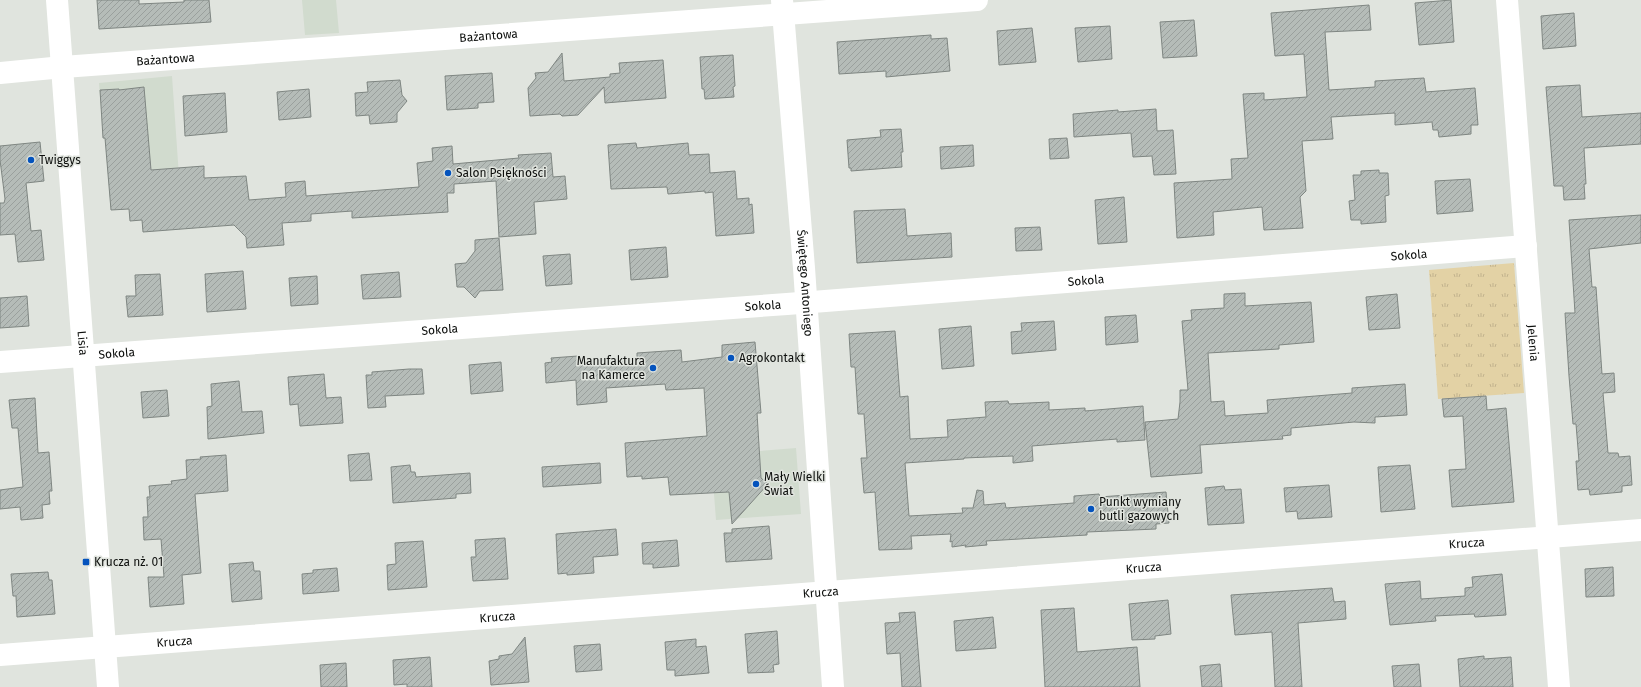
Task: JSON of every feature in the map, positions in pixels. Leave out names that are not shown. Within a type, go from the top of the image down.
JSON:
[{"type":"street","name":"Lisia","points":[[57,0],[108,687]]},
{"type":"street","name":"Bażantowa","points":[[0,73],[783,7],[977,0]]},
{"type":"street","name":"Jelenia","points":[[1507,0],[1559,687]]},
{"type":"street","name":"Świętego Antoniego","points":[[783,7],[806,303],[825,591],[833,687]]},
{"type":"street","name":"Sokola","points":[[0,362],[806,303],[1526,246]]},
{"type":"street","name":"Krucza","points":[[0,655],[1641,530]]},
{"type":"shaded area","points":[[302,0],[336,0],[339,33],[305,35]]},
{"type":"shaded area","points":[[172,76],[181,205],[111,210],[99,83]]},
{"type":"shaded area","name":"Mały Wielki Świat","points":[[796,448],[801,514],[716,520],[711,455]]},
{"type":"green space","points":[[1514,263],[1524,393],[1438,399],[1429,270]]},
{"type":"building","points":[[97,0],[139,0],[139,4],[184,2],[184,0],[209,0],[211,22],[99,29]]},
{"type":"building","points":[[1451,0],[1454,42],[1419,45],[1415,3]]},
{"type":"building","points":[[1369,5],[1371,30],[1325,32],[1329,90],[1375,87],[1375,81],[1424,78],[1426,92],[1475,88],[1478,125],[1471,125],[1471,134],[1439,137],[1438,130],[1433,130],[1432,122],[1395,125],[1395,113],[1331,117],[1333,139],[1302,141],[1306,191],[1300,197],[1303,228],[1264,230],[1262,207],[1213,212],[1214,235],[1177,238],[1174,183],[1232,179],[1231,159],[1248,158],[1243,94],[1264,93],[1264,100],[1307,97],[1304,54],[1275,56],[1271,13]]},
{"type":"building","points":[[1574,13],[1576,46],[1543,49],[1541,16]]},
{"type":"building","points":[[1194,20],[1197,56],[1163,58],[1160,22]]},
{"type":"building","points":[[1110,26],[1112,59],[1078,62],[1075,28]]},
{"type":"building","points":[[1032,28],[1036,62],[999,65],[997,31]]},
{"type":"building","points":[[931,35],[931,39],[947,38],[950,71],[886,77],[886,71],[839,74],[837,42]]},
{"type":"building","points":[[562,53],[564,81],[610,77],[610,74],[620,73],[619,63],[663,60],[666,98],[605,103],[604,87],[578,115],[562,116],[560,114],[530,116],[528,88],[536,78],[535,73],[548,72]]},
{"type":"building","points":[[733,55],[735,86],[733,87],[734,97],[705,99],[704,89],[702,89],[700,57]]},
{"type":"building","points":[[492,73],[494,102],[478,103],[478,108],[447,110],[445,76]]},
{"type":"building","points":[[400,80],[402,95],[407,101],[397,113],[397,122],[370,124],[369,115],[356,116],[355,93],[368,92],[367,82]]},
{"type":"building","points":[[1580,85],[1582,117],[1641,113],[1641,144],[1584,148],[1586,184],[1584,184],[1585,199],[1564,200],[1563,186],[1554,186],[1546,87]]},
{"type":"building","points":[[144,87],[151,170],[204,166],[204,178],[246,176],[249,200],[286,197],[285,183],[305,181],[306,196],[419,187],[417,163],[433,161],[432,148],[452,146],[453,164],[519,158],[518,155],[551,153],[553,177],[565,176],[567,199],[534,202],[536,234],[499,237],[496,181],[454,184],[454,193],[447,193],[448,212],[352,218],[352,211],[311,214],[311,221],[282,223],[284,245],[247,248],[246,237],[234,225],[143,232],[142,220],[130,221],[129,209],[111,210],[105,138],[103,138],[100,90],[119,90]]},
{"type":"building","points":[[309,89],[311,117],[279,120],[277,92]]},
{"type":"building","points":[[225,93],[227,132],[185,136],[183,96]]},
{"type":"building","points":[[1156,109],[1157,131],[1173,130],[1176,174],[1154,175],[1152,156],[1133,157],[1131,133],[1074,137],[1073,114],[1118,110],[1118,112]]},
{"type":"building","points":[[901,129],[903,152],[901,152],[902,167],[851,171],[851,168],[849,168],[847,140],[881,137],[880,130]]},
{"type":"building","points":[[1067,138],[1069,158],[1050,159],[1049,139]]},
{"type":"building","points":[[40,142],[44,181],[26,183],[31,231],[41,230],[44,260],[18,262],[15,234],[0,235],[0,203],[4,203],[5,199],[0,160],[0,146]]},
{"type":"building","points":[[636,143],[637,148],[688,143],[689,155],[709,154],[710,173],[735,171],[737,199],[749,198],[749,205],[752,204],[754,233],[716,236],[713,192],[705,193],[705,191],[668,194],[667,187],[611,189],[608,145]]},
{"type":"building","points":[[973,145],[974,166],[941,169],[940,147]]},
{"type":"building","points":[[1379,170],[1379,173],[1388,173],[1389,195],[1385,196],[1386,222],[1361,224],[1361,220],[1351,220],[1349,201],[1355,200],[1353,175],[1361,175],[1361,171]]},
{"type":"building","points":[[1470,179],[1473,211],[1437,214],[1435,181]]},
{"type":"building","points":[[1124,197],[1127,242],[1098,244],[1095,200]]},
{"type":"building","points":[[905,209],[907,236],[951,233],[952,257],[857,263],[854,211]]},
{"type":"building","points":[[1641,215],[1641,243],[1589,249],[1592,287],[1596,287],[1602,374],[1614,373],[1615,392],[1603,393],[1608,453],[1618,453],[1619,457],[1630,456],[1632,485],[1622,486],[1622,492],[1590,495],[1589,489],[1578,490],[1576,461],[1579,461],[1576,424],[1573,424],[1569,376],[1565,313],[1575,313],[1569,220]]},
{"type":"building","points":[[1040,227],[1042,250],[1016,251],[1015,228]]},
{"type":"building","points":[[499,238],[503,290],[480,291],[475,298],[464,287],[457,287],[455,264],[466,263],[475,251],[475,240]]},
{"type":"building","points":[[666,247],[668,277],[631,280],[629,250]]},
{"type":"building","points":[[570,254],[572,284],[546,286],[543,256]]},
{"type":"building","points":[[243,271],[246,309],[207,312],[205,274]]},
{"type":"building","points":[[399,272],[401,297],[363,299],[361,275]]},
{"type":"building","points":[[160,274],[163,315],[128,317],[126,296],[136,296],[135,275]]},
{"type":"building","points":[[317,276],[318,304],[291,306],[289,278]]},
{"type":"building","points":[[1245,293],[1245,306],[1311,302],[1314,342],[1279,345],[1279,349],[1208,353],[1211,402],[1224,401],[1225,416],[1268,413],[1267,400],[1352,393],[1352,388],[1405,384],[1407,415],[1375,417],[1375,423],[1354,422],[1291,428],[1291,435],[1282,436],[1283,439],[1200,445],[1202,473],[1151,477],[1145,422],[1178,419],[1180,390],[1188,390],[1182,321],[1192,320],[1191,310],[1224,308],[1224,294]]},
{"type":"building","points":[[1397,294],[1400,328],[1369,330],[1366,297]]},
{"type":"building","points":[[27,296],[29,326],[0,328],[0,298]]},
{"type":"building","points":[[1136,315],[1138,342],[1106,345],[1105,317]]},
{"type":"building","points":[[1054,321],[1056,350],[1012,354],[1011,332],[1022,331],[1021,323]]},
{"type":"building","points":[[971,326],[974,366],[942,369],[939,329]]},
{"type":"building","points":[[895,331],[900,397],[908,396],[910,439],[948,437],[947,420],[986,417],[985,402],[1008,401],[1009,404],[1049,402],[1049,410],[1085,408],[1085,411],[1143,406],[1145,440],[1117,442],[1117,439],[1032,446],[1033,461],[1013,463],[1013,456],[905,463],[909,516],[963,513],[962,508],[973,508],[977,490],[983,491],[984,505],[1005,503],[1006,508],[1074,503],[1074,496],[1099,494],[1100,497],[1166,492],[1169,523],[1156,524],[1156,529],[1087,532],[1087,535],[986,541],[987,545],[965,547],[966,545],[952,547],[952,541],[950,542],[951,534],[911,536],[912,549],[879,550],[875,492],[864,493],[861,458],[867,458],[864,414],[858,414],[855,367],[851,367],[849,334]]},
{"type":"building","points":[[755,342],[761,413],[757,413],[761,478],[768,484],[732,524],[729,492],[670,495],[668,477],[642,479],[642,476],[627,477],[625,443],[707,436],[704,388],[666,390],[665,384],[606,388],[607,402],[577,405],[576,380],[546,383],[545,363],[552,362],[551,358],[578,356],[578,363],[637,358],[637,353],[681,350],[682,362],[722,357],[722,345]]},
{"type":"building","points":[[501,362],[503,391],[471,394],[469,365]]},
{"type":"building","points":[[422,369],[424,394],[385,396],[386,407],[368,408],[366,375],[372,375],[372,372]]},
{"type":"building","points":[[324,374],[326,398],[341,397],[343,423],[300,426],[298,404],[290,405],[288,377]]},
{"type":"building","points":[[239,381],[242,412],[262,411],[264,433],[208,439],[207,407],[212,406],[211,384]]},
{"type":"building","points":[[167,390],[169,416],[143,418],[141,392]]},
{"type":"building","points":[[1486,396],[1487,410],[1506,408],[1514,502],[1452,507],[1449,470],[1466,469],[1463,416],[1444,417],[1442,399]]},
{"type":"building","points":[[35,398],[38,453],[49,452],[52,491],[49,491],[50,504],[42,505],[43,518],[21,520],[20,507],[0,509],[0,490],[23,487],[18,428],[12,428],[9,400]]},
{"type":"building","points":[[369,453],[372,480],[350,481],[348,455]]},
{"type":"building","points":[[226,455],[228,491],[195,494],[201,573],[182,575],[184,604],[150,607],[148,577],[164,577],[161,539],[144,540],[143,517],[148,517],[147,497],[150,497],[149,486],[172,484],[171,481],[187,479],[186,460],[201,459],[200,457]]},
{"type":"building","points":[[600,463],[601,483],[543,487],[542,467]]},
{"type":"building","points":[[410,465],[411,472],[415,472],[416,477],[470,473],[471,493],[456,494],[456,498],[393,503],[391,467]]},
{"type":"building","points":[[1410,465],[1415,509],[1381,512],[1378,467]]},
{"type":"building","points":[[1329,485],[1332,517],[1298,519],[1297,511],[1286,512],[1284,488]]},
{"type":"building","points":[[1224,486],[1225,490],[1241,489],[1244,523],[1208,525],[1205,488]]},
{"type":"building","points":[[769,526],[772,559],[726,562],[724,533],[732,533],[732,529]]},
{"type":"building","points":[[616,529],[618,555],[593,557],[594,573],[567,575],[567,573],[558,574],[556,534]]},
{"type":"building","points":[[505,538],[508,579],[473,581],[471,557],[476,557],[475,540]]},
{"type":"building","points":[[677,540],[679,566],[653,568],[653,564],[643,564],[642,543]]},
{"type":"building","points":[[423,541],[427,587],[388,590],[387,565],[396,564],[395,543]]},
{"type":"building","points":[[253,562],[254,571],[260,571],[262,599],[232,602],[229,564]]},
{"type":"building","points":[[1613,567],[1614,596],[1586,597],[1585,569]]},
{"type":"building","points":[[337,568],[339,591],[303,594],[302,574],[313,573],[313,570]]},
{"type":"building","points":[[48,572],[49,580],[52,580],[55,614],[17,617],[16,596],[13,596],[11,574]]},
{"type":"building","points":[[1502,574],[1506,615],[1475,617],[1474,614],[1435,616],[1436,621],[1390,625],[1385,584],[1420,581],[1421,599],[1465,596],[1465,588],[1473,587],[1472,577]]},
{"type":"building","points":[[1332,588],[1334,602],[1345,601],[1346,619],[1298,623],[1302,687],[1275,687],[1272,632],[1235,635],[1231,595]]},
{"type":"building","points":[[1168,600],[1171,634],[1155,636],[1155,639],[1132,640],[1129,604]]},
{"type":"building","points":[[1074,608],[1077,652],[1137,647],[1140,687],[1045,687],[1041,610]]},
{"type":"building","points":[[915,612],[921,687],[902,687],[900,653],[887,654],[885,623],[900,622],[899,613]]},
{"type":"building","points":[[993,617],[996,648],[956,651],[954,621]]},
{"type":"building","points":[[777,631],[779,664],[773,665],[774,672],[748,673],[745,634]]},
{"type":"building","points":[[525,637],[529,682],[491,685],[489,661],[499,659],[499,656],[512,654]]},
{"type":"building","points":[[696,639],[696,647],[706,646],[709,673],[675,676],[675,670],[667,670],[665,642]]},
{"type":"building","points":[[600,644],[602,670],[576,672],[574,646]]},
{"type":"building","points":[[1484,656],[1484,659],[1511,657],[1513,687],[1460,687],[1458,659]]},
{"type":"building","points":[[430,657],[432,687],[407,687],[407,684],[394,685],[393,660]]},
{"type":"building","points":[[346,663],[347,687],[321,687],[320,665]]},
{"type":"building","points":[[1220,664],[1222,687],[1202,687],[1200,666]]},
{"type":"building","points":[[1419,664],[1421,687],[1394,687],[1392,666]]},
{"type":"place","name":"Twiggys","points":[[31,160]]},
{"type":"place","name":"Salon Psiękności","points":[[448,173]]},
{"type":"place","name":"Agrokontakt","points":[[731,358]]},
{"type":"place","name":"Manufaktura na Kamerce","points":[[653,368]]},
{"type":"place","name":"Mały Wielki Świat","points":[[756,484]]},
{"type":"place","name":"Punkt wymiany butli gazowych","points":[[1091,509]]},
{"type":"place","name":"Krucza nż. 01","points":[[86,562]]}]
